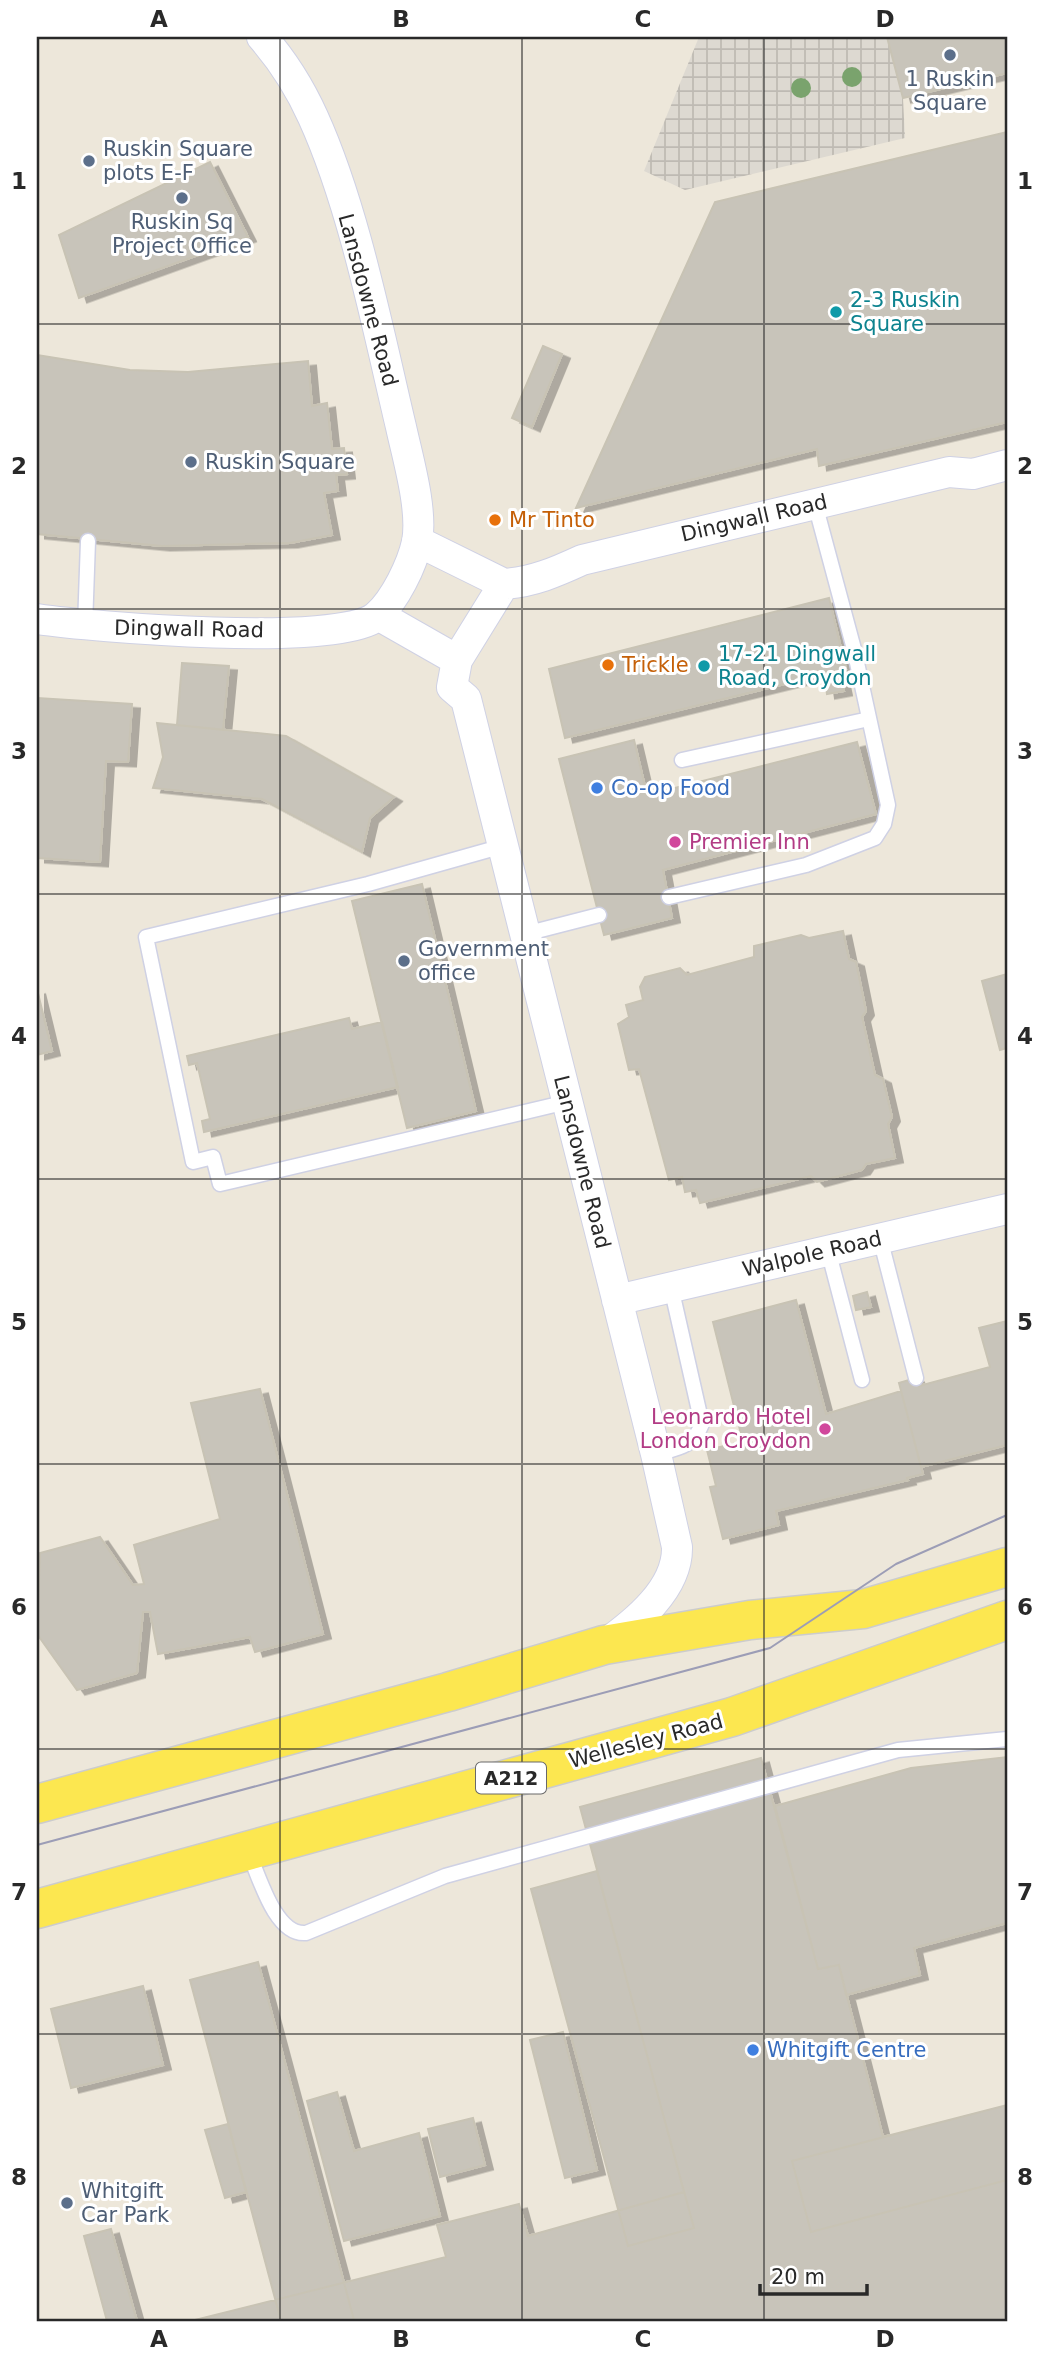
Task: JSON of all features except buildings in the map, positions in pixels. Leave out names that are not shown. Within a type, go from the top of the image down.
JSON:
[{"type":"main road","points":[[37,1804],[434,1696],[604,1645],[750,1620],[863,1609],[998,1565]]},
{"type":"main road","name":"Wellesley Road","points":[[37,1909],[732,1717],[998,1627]]},
{"type":"street","name":"Lansdowne Road","points":[[262,37],[309,108],[338,186],[413,484],[417,541],[402,578],[377,615]]},
{"type":"street","name":"Dingwall Road","points":[[504,584],[545,577],[582,560],[949,472],[973,474],[1007,465]]},
{"type":"street","points":[[377,615],[457,660],[504,584],[417,541]]},
{"type":"street","name":"Dingwall Road","points":[[37,619],[85,626],[165,631],[258,632],[354,625],[377,615]]},
{"type":"street","name":"Lansdowne Road","points":[[457,660],[452,687],[466,699],[656,1454],[677,1560],[658,1596],[630,1627],[604,1645]]},
{"type":"street","name":"Walpole Road","points":[[617,1300],[1007,1209]]},
{"type":"lane","points":[[669,897],[806,865],[875,838],[884,824],[888,805],[815,504]]},
{"type":"lane","points":[[85,626],[88,541]]},
{"type":"lane","points":[[682,760],[869,719]]},
{"type":"lane","points":[[503,846],[368,884],[146,937],[193,1162],[213,1157],[220,1184],[567,1102]]},
{"type":"lane","points":[[525,934],[599,915]]},
{"type":"lane","points":[[880,1238],[916,1378]]},
{"type":"lane","points":[[828,1250],[862,1380]]},
{"type":"lane","points":[[656,1454],[686,1447],[696,1437],[702,1424],[671,1287]]},
{"type":"lane","points":[[247,1850],[283,1925],[296,1934],[306,1934],[445,1876],[898,1750],[1007,1739]]},
{"type":"shaded area","points":[[699,37],[887,37],[903,98],[905,138],[685,190],[644,171]]},
{"type":"tram line","points":[[37,1845],[770,1648],[896,1564],[1007,1515]]},
{"type":"place","name":"1 Ruskin Square","points":[[950,55]]},
{"type":"place","name":"Ruskin Square plots E-F","points":[[89,161]]},
{"type":"place","name":"Ruskin Sq Project Office","points":[[182,198]]},
{"type":"place","name":"2-3 Ruskin Square","points":[[836,312]]},
{"type":"place","name":"Ruskin Square","points":[[191,462]]},
{"type":"place","name":"Mr Tinto","points":[[495,520]]},
{"type":"place","name":"Trickle","points":[[608,665]]},
{"type":"place","name":"17-21 Dingwall Road, Croydon","points":[[704,666]]},
{"type":"place","name":"Co-op Food","points":[[597,788]]},
{"type":"place","name":"Premier Inn","points":[[675,842]]},
{"type":"place","name":"Government office","points":[[404,961]]},
{"type":"place","name":"Leonardo Hotel London Croydon","points":[[825,1429]]},
{"type":"place","name":"Whitgift Centre","points":[[753,2050]]},
{"type":"place","name":"Whitgift Car Park","points":[[67,2203]]}]
